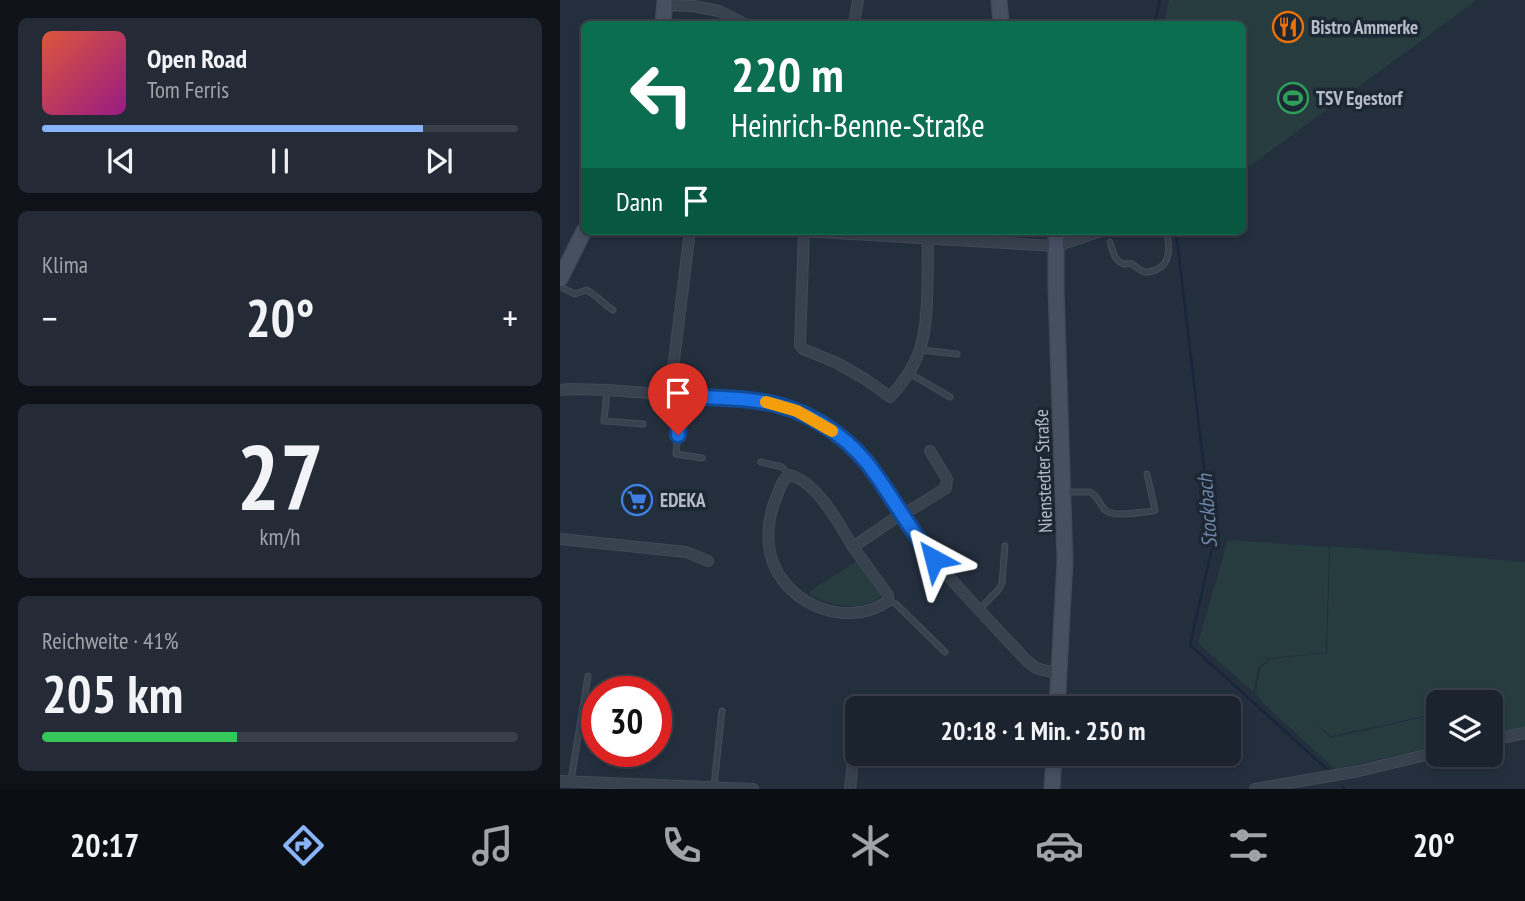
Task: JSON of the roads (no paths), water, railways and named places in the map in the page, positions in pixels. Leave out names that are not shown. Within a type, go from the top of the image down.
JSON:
[{"type":"main road","points":[[999,0],[1001,21]]},
{"type":"main road","points":[[663,21],[664,2]]},
{"type":"main road","points":[[560,279],[582,235]]},
{"type":"main road","name":"Nienstedter Straße","points":[[1056,238],[1065,561],[1058,696]]},
{"type":"main road","points":[[1052,789],[1053,766]]},
{"type":"street","points":[[719,11],[724,0]]},
{"type":"street","points":[[854,21],[858,0]]},
{"type":"street","points":[[664,2],[719,11],[739,21]]},
{"type":"street","points":[[672,377],[690,235]]},
{"type":"street","points":[[802,235],[800,345],[803,349],[837,363],[865,379],[890,397],[904,381],[920,350],[925,323],[928,239]]},
{"type":"street","points":[[868,235],[928,239],[1056,238],[1075,235]]},
{"type":"street","points":[[560,390],[607,390],[758,401],[797,411],[821,424],[859,453],[927,551],[1026,660],[1035,668],[1059,674]]},
{"type":"street","points":[[853,547],[901,514],[946,488],[947,479],[930,451]]},
{"type":"street","points":[[789,475],[813,490],[824,502],[888,595],[888,601],[877,609],[837,613],[819,608],[801,597],[776,569],[769,548],[769,526],[773,506],[784,479],[789,475]]},
{"type":"street","points":[[560,539],[686,552],[708,561]]},
{"type":"street","points":[[1503,738],[1525,733]]},
{"type":"street","points":[[1255,789],[1359,771],[1426,755]]},
{"type":"street","points":[[850,789],[852,766]]},
{"type":"street","points":[[560,780],[753,789]]},
{"type":"lane","points":[[1110,242],[1114,257],[1118,261],[1131,264],[1144,272],[1152,272],[1167,261],[1167,235]]},
{"type":"lane","points":[[560,287],[575,294],[586,290],[613,310]]},
{"type":"lane","points":[[920,350],[957,354]]},
{"type":"lane","points":[[908,373],[950,397]]},
{"type":"lane","points":[[607,390],[604,421],[643,424]]},
{"type":"lane","points":[[681,396],[676,454],[702,458]]},
{"type":"lane","points":[[761,461],[782,467],[789,475]]},
{"type":"lane","points":[[1063,492],[1094,493],[1106,510],[1112,513],[1153,511],[1155,507],[1147,474]]},
{"type":"lane","points":[[979,610],[1002,583],[1005,546]]},
{"type":"lane","points":[[888,601],[896,604],[945,652]]},
{"type":"lane","points":[[714,787],[722,711]]},
{"type":"lane","points":[[571,781],[581,719]]},
{"type":"waterway","name":"Stockbach","points":[[1155,21],[1160,0]]},
{"type":"waterway","name":"Stockbach","points":[[1176,235],[1213,544],[1190,645],[1329,771]]},
{"type":"place","name":"Bistro Ammerke","points":[[1288,27]]},
{"type":"place","name":"TSV Egestorf","points":[[1293,98]]},
{"type":"place","name":"EDEKA","points":[[637,500]]}]
